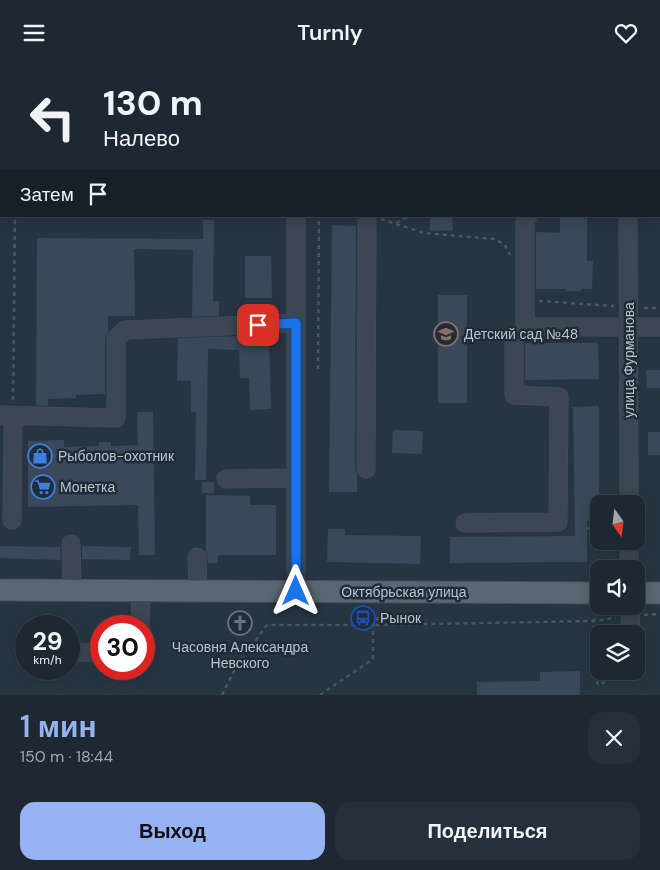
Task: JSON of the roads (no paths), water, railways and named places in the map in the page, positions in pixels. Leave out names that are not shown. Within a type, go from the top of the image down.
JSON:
[{"type":"main road","name":"Октябрьская улица","points":[[0,590],[590,593]]},
{"type":"main road","points":[[645,593],[660,593]]},
{"type":"street","points":[[296,217],[296,591]]},
{"type":"street","points":[[366,469],[374,217]]},
{"type":"street","points":[[466,523],[558,522],[559,397],[514,395],[514,339],[525,327],[528,217]]},
{"type":"street","name":"улица Фурманова","points":[[628,217],[629,495]]},
{"type":"street","points":[[12,520],[6,415],[116,418],[116,339],[125,329],[296,323]]},
{"type":"street","points":[[525,327],[660,327]]},
{"type":"street","points":[[226,479],[296,478]]},
{"type":"street","points":[[71,544],[72,590]]},
{"type":"street","points":[[197,557],[198,591]]},
{"type":"street","points":[[140,615],[141,591]]},
{"type":"place","name":"Детский сад №48","points":[[446,334]]},
{"type":"place","name":"Рыболов-охотник","points":[[40,456]]},
{"type":"place","name":"Монетка","points":[[43,487]]},
{"type":"place","name":"Рынок","points":[[363,618]]},
{"type":"place","name":"Часовня Александра Невского","points":[[240,623]]}]
